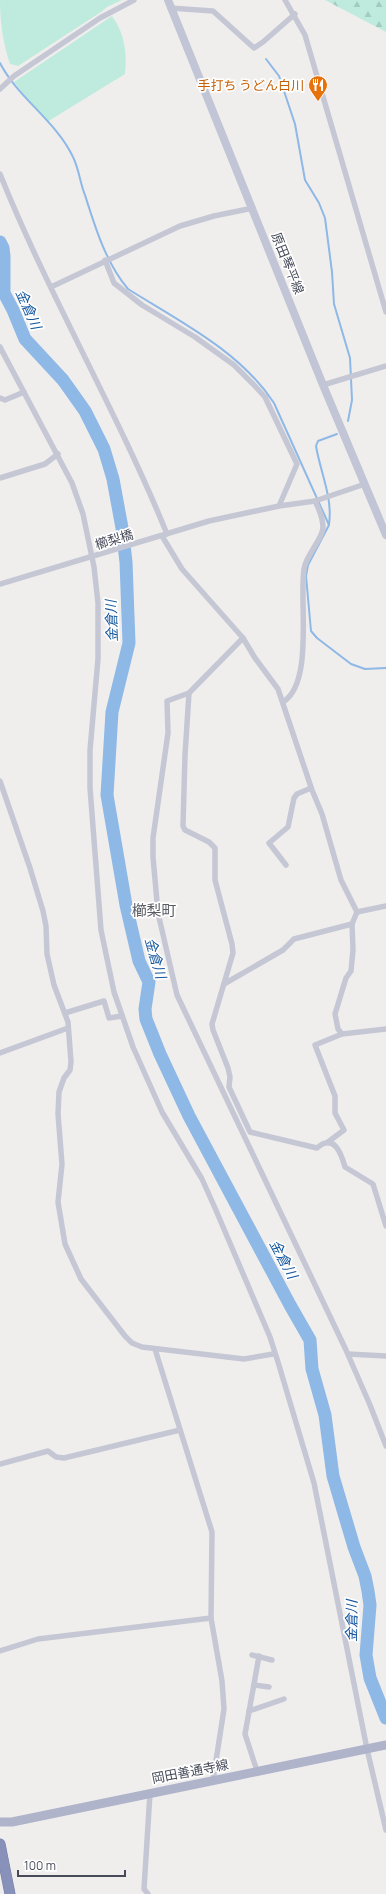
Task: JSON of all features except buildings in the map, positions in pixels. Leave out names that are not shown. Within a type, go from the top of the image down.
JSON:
[{"type":"highway","points":[[0,1844],[10,1894]]},
{"type":"main road","name":"原田琴平線","points":[[169,4],[253,208],[323,385],[386,535]]},
{"type":"main road","name":"岡田善通寺線","points":[[0,1822],[12,1822],[386,1745]]},
{"type":"street","points":[[0,89],[10,80],[100,18],[134,0]]},
{"type":"street","points":[[285,0],[295,14],[305,35],[386,312]]},
{"type":"street","points":[[169,4],[213,11],[254,48],[295,14]]},
{"type":"street","points":[[0,174],[18,218],[115,417],[164,535],[182,569],[243,638],[255,658],[278,689],[311,788],[322,814],[341,880],[357,912],[352,924],[353,950],[351,971],[346,978],[335,1014],[338,1029],[342,1034]]},
{"type":"street","points":[[51,286],[180,226],[214,216],[253,208]]},
{"type":"street","points":[[108,259],[114,283],[142,305],[195,337],[234,365],[265,397],[297,464],[278,506]]},
{"type":"street","points":[[0,347],[72,483],[83,514],[92,557],[98,603],[98,652],[90,750],[92,822],[101,930],[114,992],[122,1016],[162,1112],[202,1179],[270,1337],[314,1483],[367,1749],[386,1830]]},
{"type":"street","points":[[323,385],[386,366]]},
{"type":"street","points":[[0,398],[5,400],[24,392]]},
{"type":"street","points":[[0,478],[45,464],[58,454]]},
{"type":"street","name":"櫛梨橋","points":[[0,584],[143,542],[209,520],[321,499],[365,484]]},
{"type":"street","points":[[283,702],[293,693],[298,683],[305,632],[304,568],[323,530],[321,499]]},
{"type":"street","points":[[243,638],[189,693],[167,701],[168,733],[153,838],[156,894],[166,954],[177,995],[348,1354],[386,1446]]},
{"type":"street","points":[[189,693],[185,755],[183,826],[185,830],[209,842],[215,848],[215,880],[233,953],[212,1024],[228,1068],[230,1077],[229,1087],[250,1132],[317,1148],[344,1130],[335,1113],[335,1096],[315,1045],[342,1034],[386,1029]]},
{"type":"street","points":[[0,781],[43,911],[46,926],[47,954],[54,985],[65,1013],[68,1028],[71,1062],[70,1070],[64,1078],[60,1092],[58,1114],[62,1164],[58,1202],[65,1244],[81,1280],[125,1336],[132,1342],[142,1347],[244,1359],[273,1354]]},
{"type":"street","points":[[286,865],[269,843],[288,827],[294,798],[297,794],[311,788]]},
{"type":"street","points":[[357,912],[386,906]]},
{"type":"street","points":[[224,984],[283,950],[294,938],[352,924]]},
{"type":"street","points":[[65,1013],[104,1001],[109,1018],[122,1016]]},
{"type":"street","points":[[0,1054],[68,1028]]},
{"type":"street","points":[[223,1089],[229,1087]]},
{"type":"street","points":[[328,1142],[334,1144],[341,1154],[345,1167],[373,1184],[386,1226]]},
{"type":"street","points":[[155,1349],[212,1532],[211,1618],[222,1681],[224,1709],[213,1780]]},
{"type":"street","points":[[348,1354],[386,1356]]},
{"type":"street","points":[[0,1464],[48,1451],[56,1457],[64,1458],[180,1430]]},
{"type":"street","points":[[0,1651],[38,1639],[211,1618]]},
{"type":"street","points":[[252,1655],[272,1660]]},
{"type":"street","points":[[257,1771],[245,1734],[259,1656]]},
{"type":"street","points":[[254,1685],[269,1687]]},
{"type":"street","points":[[249,1711],[284,1699]]},
{"type":"street","points":[[148,1894],[144,1889],[144,1878],[150,1793]]},
{"type":"green space","points":[[0,0],[122,0],[107,7],[18,66],[10,64],[2,32]]},
{"type":"green space","points":[[325,0],[386,0],[386,32]]},
{"type":"green space","points":[[112,16],[120,30],[124,44],[126,59],[125,74],[47,122],[14,82]]},
{"type":"waterway","points":[[266,59],[279,76],[295,124],[305,180],[319,203],[325,218],[332,272],[334,304],[350,358],[352,400],[348,421]]},
{"type":"waterway","points":[[0,63],[17,88],[48,121],[66,144],[75,162],[93,220],[107,256],[113,268],[128,289],[207,338],[244,368],[260,384],[274,403],[329,525],[308,565],[306,576],[311,631],[317,638],[351,664],[365,669],[386,668]]},
{"type":"waterway","name":"金倉川","points":[[0,242],[3,248],[4,256],[4,293],[25,339],[63,380],[85,411],[104,449],[113,479],[122,528],[126,562],[129,643],[112,712],[107,795],[126,905],[139,961],[149,982],[145,1009],[146,1019],[160,1054],[189,1116],[310,1340],[312,1369],[325,1415],[333,1476],[354,1547],[365,1576],[368,1591],[370,1605],[366,1655],[370,1678],[386,1718]]},
{"type":"waterway","points":[[329,524],[330,514],[328,494],[316,446],[318,441],[337,434]]},
{"type":"place","name":"手打ち うどん白川","points":[[318,102]]},
{"type":"district","name":"櫛梨町","points":[[154,910]]}]
